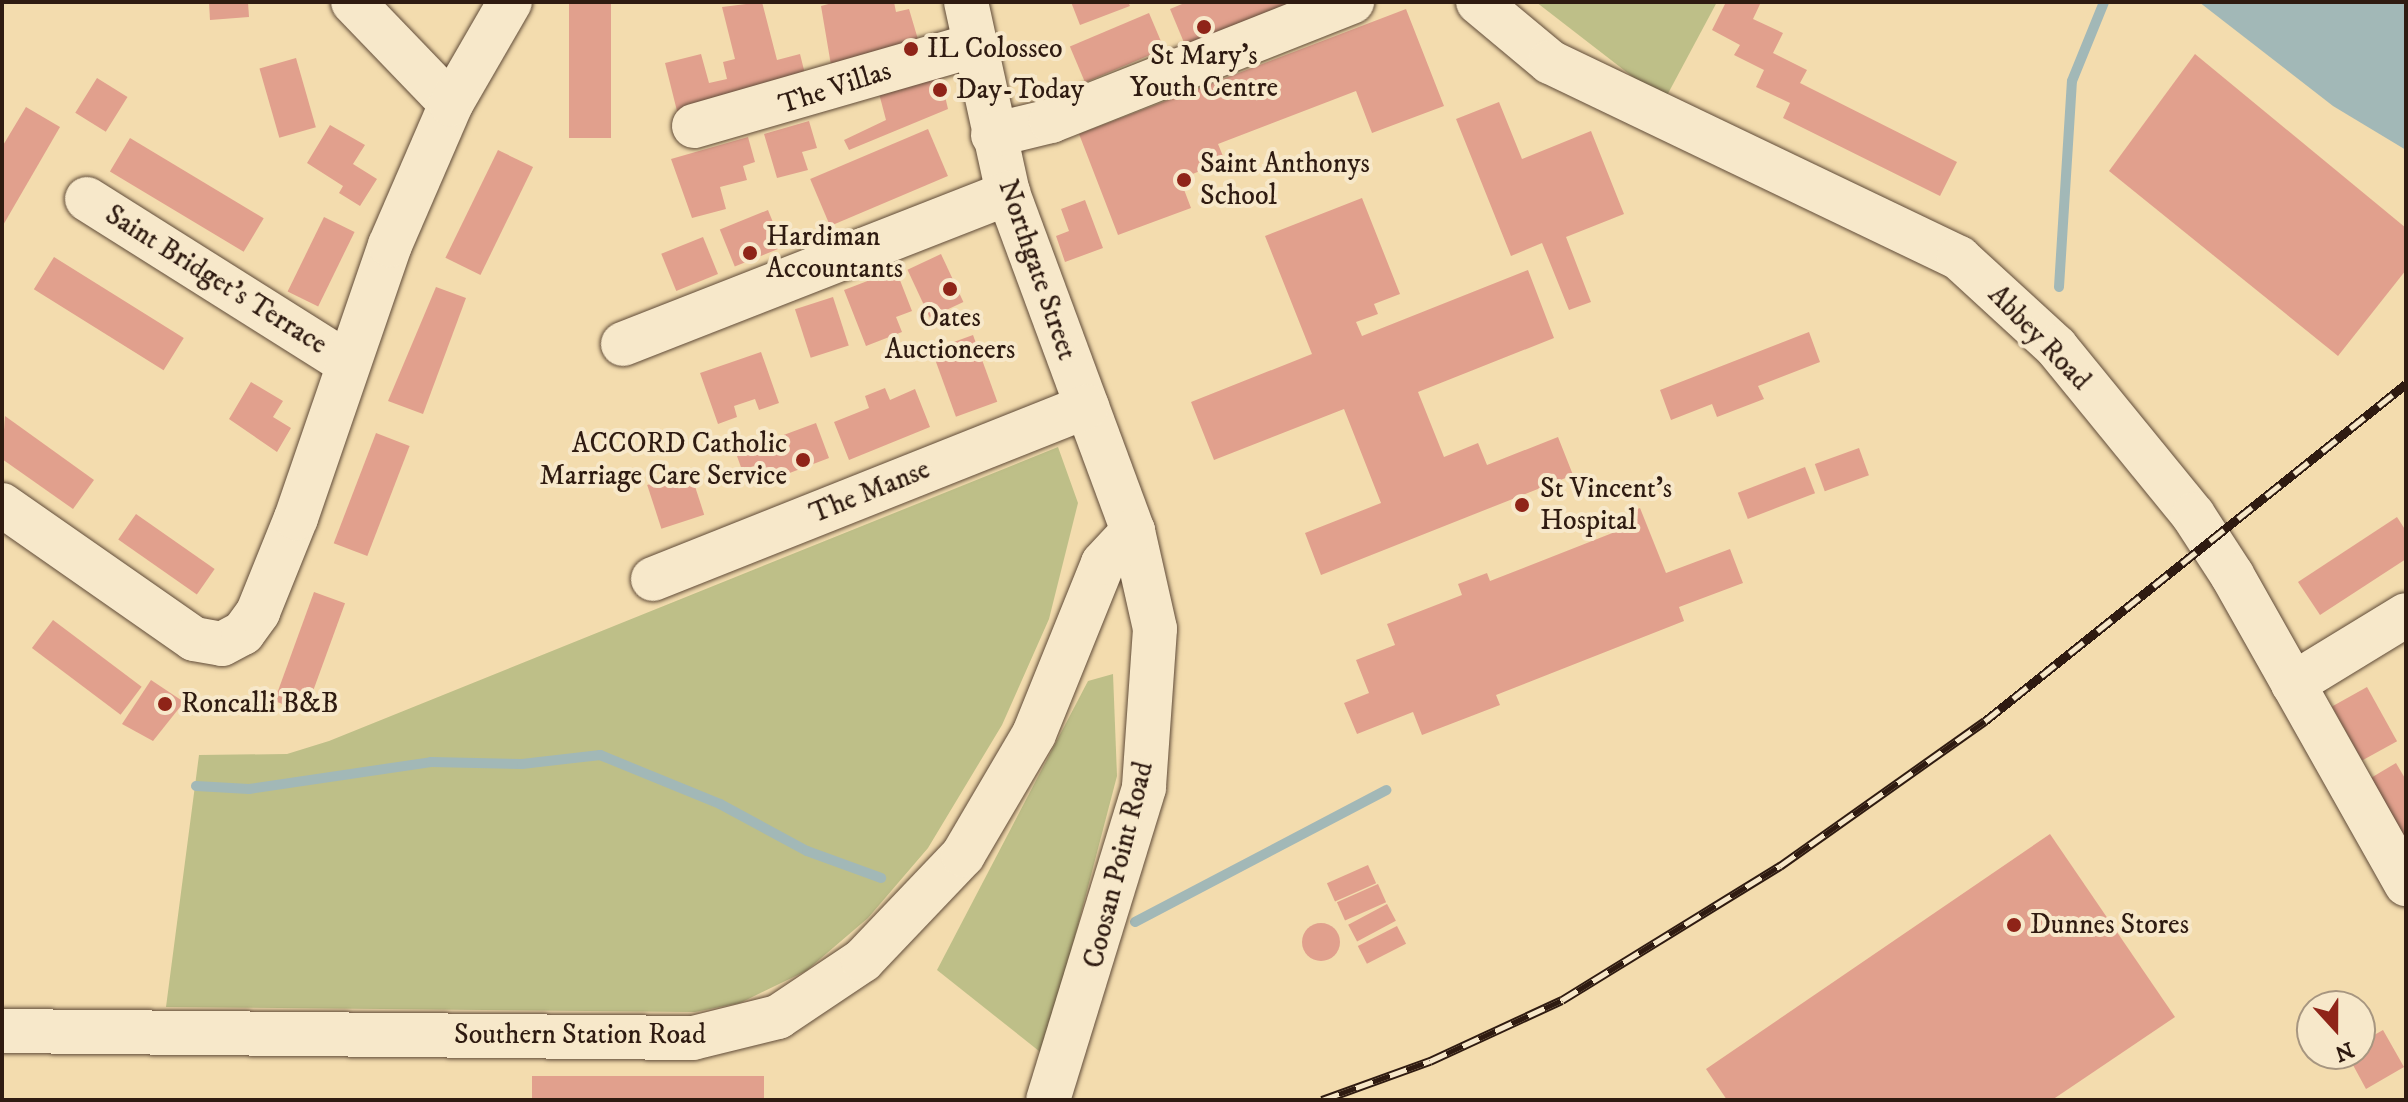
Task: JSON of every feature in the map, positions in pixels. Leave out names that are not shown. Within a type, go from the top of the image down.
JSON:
[{"type":"street","points":[[353,2],[451,104]]},
{"type":"street","points":[[2,505],[165,622],[194,639],[222,644],[243,633],[258,612],[318,459],[346,362],[451,104],[510,2]]},
{"type":"street","name":"Northgate Street","points":[[966,2],[1008,193],[1133,531]]},
{"type":"street","points":[[993,135],[1051,121],[1352,2]]},
{"type":"street","name":"Abbey Road","points":[[1478,2],[1550,62],[1959,258],[2056,347],[2193,515],[2406,884]]},
{"type":"street","name":"The Villas","points":[[694,126],[975,45]]},
{"type":"street","points":[[623,344],[1008,193]]},
{"type":"street","name":"Saint Bridget's Terrace","points":[[87,199],[346,362]]},
{"type":"street","name":"The Manse","points":[[653,579],[1087,406]]},
{"type":"street","name":"Southern Station Road","points":[[2,1031],[693,1038],[778,1017],[863,960],[963,855],[1034,734],[1103,563],[1133,531]]},
{"type":"street","name":"Coosan Point Road","points":[[1048,1100],[1144,788],[1155,629],[1133,531]]},
{"type":"street","points":[[2293,684],[2406,615]]},
{"type":"green space","points":[[1536,2],[1717,2],[1664,101]]},
{"type":"green space","points":[[1058,447],[1078,503],[1049,619],[1002,725],[928,848],[868,918],[806,971],[740,1003],[695,1012],[166,1007],[199,755],[287,754],[329,741]]},
{"type":"green space","points":[[1113,674],[1117,776],[1044,1055],[937,970],[1088,681]]},
{"type":"shaded area","points":[[2199,2],[2406,2],[2406,150],[2333,106]]},
{"type":"building","points":[[209,2],[248,2],[249,17],[210,20]]},
{"type":"building","points":[[569,2],[611,2],[611,138],[569,138]]},
{"type":"building","points":[[762,2],[777,60],[800,54],[808,86],[679,119],[665,63],[701,54],[709,83],[727,79],[723,62],[735,59],[722,7]]},
{"type":"building","points":[[836,2],[894,2],[896,12],[909,9],[922,53],[833,77],[821,6]]},
{"type":"building","points":[[1071,2],[1128,2],[1130,6],[1080,25]]},
{"type":"building","name":"St Mary's Youth Centre","points":[[1187,2],[1292,2],[1185,45],[1170,9]]},
{"type":"building","points":[[1726,2],[1761,2],[1753,19],[1783,33],[1773,53],[1807,70],[1800,83],[1957,162],[1940,196],[1783,118],[1790,103],[1756,87],[1764,70],[1734,55],[1740,45],[1712,30]]},
{"type":"building","points":[[1406,9],[1444,106],[1372,133],[1356,91],[1218,144],[1225,161],[1180,179],[1191,208],[1118,235],[1079,134]]},
{"type":"building","points":[[1149,13],[1164,49],[1085,83],[1070,47]]},
{"type":"building","points":[[2195,54],[2406,228],[2406,270],[2338,356],[2109,171]]},
{"type":"building","points":[[296,58],[316,127],[279,138],[259,68]]},
{"type":"building","points":[[938,66],[948,109],[849,150],[844,140],[886,120],[876,82]]},
{"type":"building","points":[[97,78],[128,97],[106,132],[75,113]]},
{"type":"building","points":[[1499,102],[1522,159],[1591,131],[1624,214],[1566,237],[1591,302],[1569,310],[1542,243],[1511,256],[1456,119]]},
{"type":"building","points":[[26,107],[60,127],[2,227],[2,147]]},
{"type":"building","points":[[809,121],[817,148],[802,152],[808,170],[777,178],[764,134]]},
{"type":"building","points":[[330,125],[365,145],[353,164],[377,179],[360,206],[339,193],[343,186],[307,163]]},
{"type":"building","points":[[928,129],[948,176],[830,226],[810,179]]},
{"type":"building","points":[[748,137],[755,162],[743,166],[747,180],[720,187],[726,209],[692,218],[671,159]]},
{"type":"building","points":[[130,138],[264,218],[244,252],[110,171]]},
{"type":"building","points":[[498,150],[533,167],[480,275],[445,258]]},
{"type":"building","points":[[1362,198],[1400,294],[1374,304],[1378,314],[1356,322],[1362,336],[1528,270],[1554,338],[1418,392],[1444,457],[1478,443],[1487,465],[1558,437],[1573,475],[1321,575],[1305,533],[1381,503],[1344,409],[1214,460],[1191,402],[1312,354],[1265,236]]},
{"type":"building","points":[[1085,200],[1103,248],[1065,262],[1056,236],[1069,231],[1061,209]]},
{"type":"building","points":[[768,210],[783,247],[735,267],[720,229]]},
{"type":"building","points":[[324,217],[355,232],[318,307],[288,292]]},
{"type":"building","points":[[703,237],[718,274],[676,291],[661,254]]},
{"type":"building","points":[[941,254],[963,302],[930,318],[907,270]]},
{"type":"building","points":[[54,257],[184,338],[164,370],[34,289]]},
{"type":"building","points":[[896,270],[912,311],[896,317],[902,332],[866,346],[844,290]]},
{"type":"building","points":[[436,287],[466,298],[423,414],[388,401]]},
{"type":"building","points":[[833,297],[849,346],[811,358],[795,309]]},
{"type":"building","points":[[1809,332],[1820,362],[1758,386],[1764,399],[1717,417],[1712,404],[1671,420],[1660,390]]},
{"type":"building","points":[[973,335],[997,402],[956,417],[932,350]]},
{"type":"building","points":[[761,352],[779,403],[759,410],[755,399],[734,406],[737,417],[718,424],[700,373]]},
{"type":"building","points":[[251,382],[283,401],[273,417],[291,428],[277,452],[229,419]]},
{"type":"building","points":[[885,388],[890,400],[915,389],[930,427],[849,460],[834,422],[869,408],[865,396]]},
{"type":"building","points":[[5,416],[94,480],[73,509],[2,459]]},
{"type":"building","points":[[816,423],[829,458],[761,484],[754,466],[742,470],[733,445],[751,439],[754,446]]},
{"type":"building","points":[[376,433],[410,446],[367,556],[334,543]]},
{"type":"building","points":[[1859,448],[1869,475],[1825,491],[1815,464]]},
{"type":"building","points":[[1805,467],[1815,493],[1748,519],[1738,493]]},
{"type":"building","points":[[690,471],[704,515],[661,529],[647,485]]},
{"type":"building","points":[[1640,508],[1666,573],[1730,549],[1743,583],[1679,607],[1684,621],[1496,695],[1500,705],[1422,735],[1413,712],[1357,734],[1344,703],[1369,693],[1356,660],[1395,645],[1387,624],[1462,595],[1458,584],[1487,573],[1490,581],[1620,530],[1615,518]]},
{"type":"building","points":[[136,514],[215,569],[197,594],[118,539]]},
{"type":"building","points":[[2397,517],[2406,531],[2406,559],[2320,615],[2298,582]]},
{"type":"building","points":[[314,592],[345,603],[305,712],[274,701]]},
{"type":"building","points":[[53,620],[142,687],[121,715],[32,648]]},
{"type":"building","points":[[151,680],[184,702],[153,741],[122,724]]},
{"type":"building","points":[[2367,687],[2397,741],[2362,761],[2332,706]]},
{"type":"building","points":[[2396,763],[2406,780],[2406,855],[2364,782]]},
{"type":"building","name":"Dunnes Stores","points":[[2050,834],[2175,1017],[2052,1100],[1727,1100],[1706,1069]]},
{"type":"building","points":[[1368,865],[1376,883],[1335,902],[1327,883]]},
{"type":"building","points":[[1378,884],[1386,902],[1345,921],[1337,902]]},
{"type":"building","points":[[1387,904],[1396,921],[1357,941],[1348,925]]},
{"type":"building","points":[[1321,923],[1334,929],[1340,942],[1334,955],[1321,961],[1308,955],[1302,942],[1308,929]]},
{"type":"building","points":[[1397,926],[1406,944],[1367,964],[1358,946]]},
{"type":"building","points":[[2383,1030],[2404,1067],[2366,1089],[2356,1070],[2376,1070],[2376,1034]]},
{"type":"building","points":[[532,1076],[764,1076],[764,1100],[532,1100]]},
{"type":"waterway","points":[[2059,287],[2072,81],[2104,2]]},
{"type":"waterway","points":[[196,786],[249,789],[431,762],[522,764],[600,755],[720,804],[807,851],[881,878]]},
{"type":"waterway","points":[[1135,922],[1386,790]]},
{"type":"railway","points":[[1322,1100],[1430,1061],[1562,1000],[1780,866],[1985,721],[2406,384]]},
{"type":"place","name":"St Mary's Youth Centre","points":[[1204,27]]},
{"type":"place","name":"IL Colosseo","points":[[911,49]]},
{"type":"place","name":"Day-Today","points":[[940,90]]},
{"type":"place","name":"Saint Anthonys School","points":[[1184,180]]},
{"type":"place","name":"Hardiman Accountants","points":[[750,253]]},
{"type":"place","name":"Oates Auctioneers","points":[[950,289]]},
{"type":"place","name":"ACCORD Catholic Marriage Care Service","points":[[803,460]]},
{"type":"place","name":"St Vincent's Hospital","points":[[1522,505]]},
{"type":"place","name":"Roncalli B&B","points":[[165,704]]},
{"type":"place","name":"Dunnes Stores","points":[[2014,925]]}]
